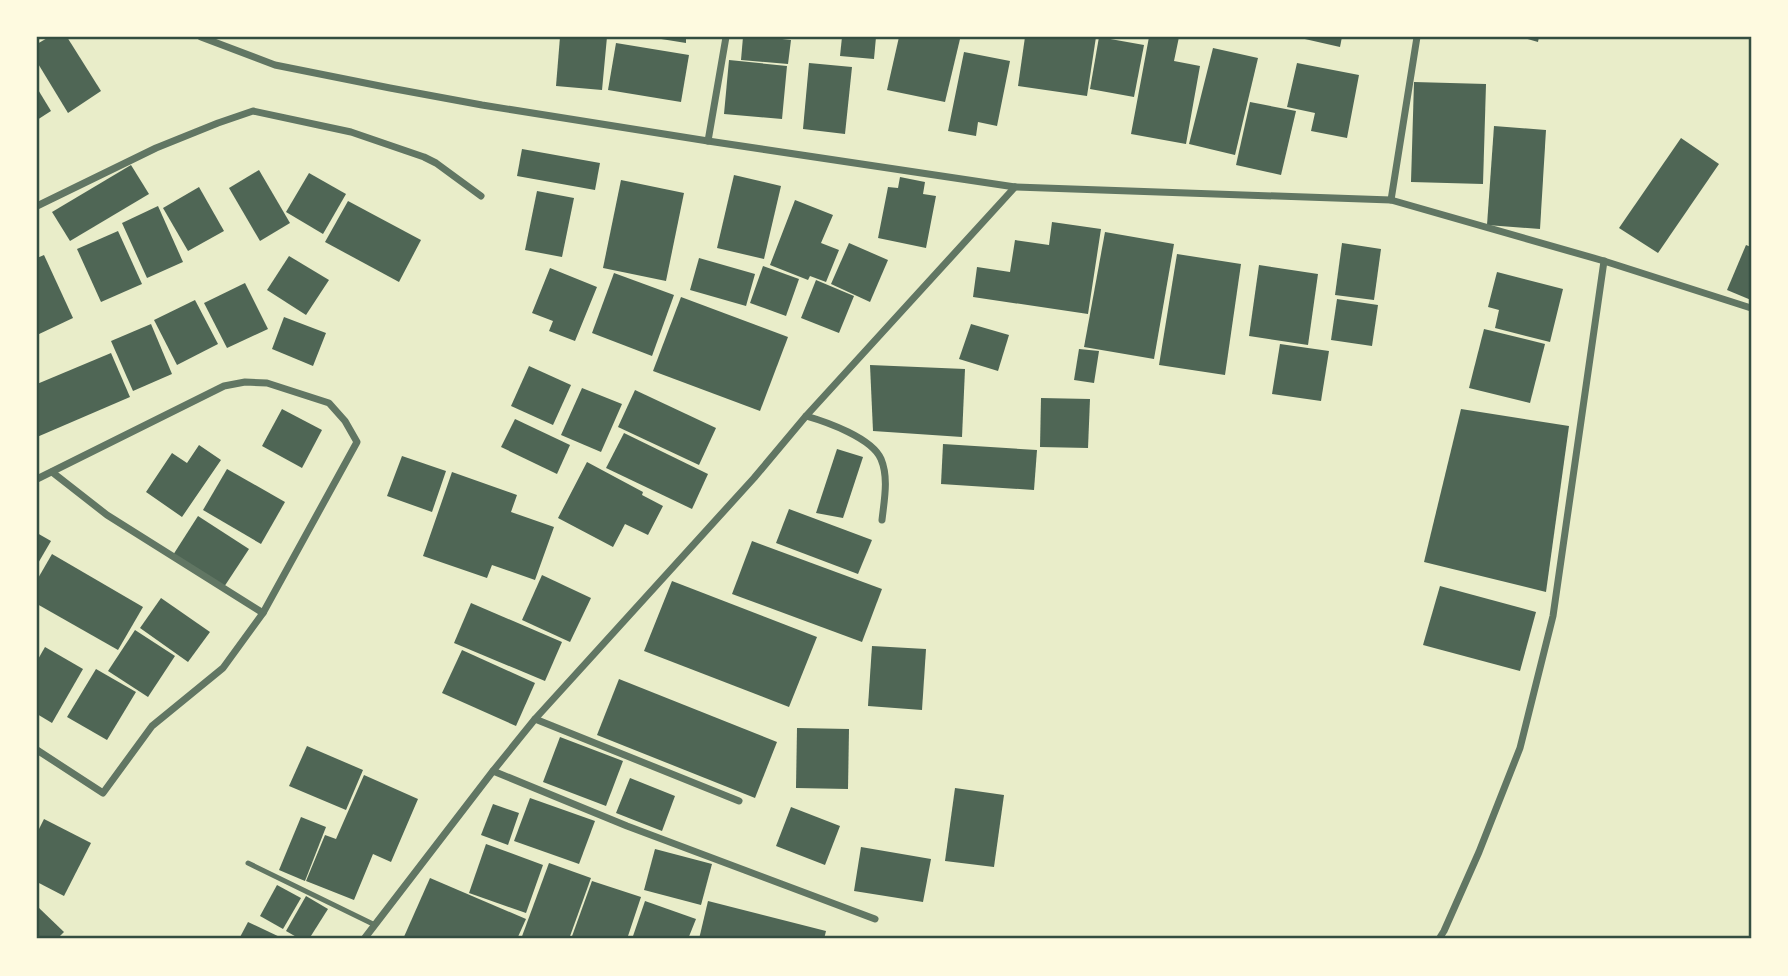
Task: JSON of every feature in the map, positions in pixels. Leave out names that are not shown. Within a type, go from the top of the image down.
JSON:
[{"type":"street","points":[[201,37],[275,65],[482,105],[1014,187],[1391,200],[1604,261],[1751,308]]},
{"type":"street","points":[[708,141],[726,37]]},
{"type":"street","points":[[1391,200],[1417,37]]},
{"type":"street","points":[[37,206],[156,148],[253,111],[351,132],[424,157],[481,196]]},
{"type":"street","points":[[375,939],[365,938],[536,719],[1014,187]]},
{"type":"street","points":[[1439,939],[1479,852],[1520,748],[1553,616],[1604,261]]},
{"type":"street","points":[[37,479],[224,386],[245,382],[267,383],[330,403],[357,442],[263,613],[223,668],[152,726],[103,793],[37,750]]},
{"type":"street","points":[[806,416],[834,425],[873,448],[880,457],[885,483],[882,520]]},
{"type":"street","points":[[52,472],[107,515],[263,613]]},
{"type":"street","points":[[536,719],[739,800]]},
{"type":"street","points":[[493,771],[627,826],[875,919]]},
{"type":"lane","points":[[248,863],[374,925]]},
{"type":"building","points":[[49,37],[67,37],[101,91],[68,113],[37,62],[37,44]]},
{"type":"building","points":[[560,37],[607,37],[602,90],[556,86]]},
{"type":"building","points":[[686,37],[686,43],[655,38]]},
{"type":"building","points":[[743,37],[791,40],[788,64],[741,60]]},
{"type":"building","points":[[842,37],[876,37],[874,59],[840,56]]},
{"type":"building","points":[[899,37],[960,39],[945,102],[887,90]]},
{"type":"building","points":[[1025,37],[1096,37],[1087,96],[1018,86]]},
{"type":"building","points":[[1099,37],[1144,45],[1134,97],[1090,89]]},
{"type":"building","points":[[1149,37],[1179,37],[1174,61],[1200,66],[1186,144],[1131,134]]},
{"type":"building","points":[[1296,37],[1342,37],[1340,47]]},
{"type":"building","points":[[1520,37],[1539,37],[1538,42]]},
{"type":"building","points":[[616,43],[689,55],[681,102],[608,90]]},
{"type":"building","points":[[1213,48],[1258,58],[1235,155],[1189,144]]},
{"type":"building","points":[[964,52],[1010,61],[997,126],[978,122],[976,136],[948,131]]},
{"type":"building","points":[[729,60],[787,66],[782,119],[724,114]]},
{"type":"building","points":[[809,63],[852,67],[845,134],[803,129]]},
{"type":"building","points":[[1297,63],[1359,75],[1347,138],[1311,131],[1315,113],[1287,107]]},
{"type":"building","points":[[1414,82],[1486,84],[1483,184],[1411,182]]},
{"type":"building","points":[[37,88],[51,111],[37,120]]},
{"type":"building","points":[[1250,102],[1296,111],[1281,175],[1236,165]]},
{"type":"building","points":[[1494,126],[1546,130],[1540,229],[1487,225]]},
{"type":"building","points":[[1681,138],[1719,164],[1658,253],[1619,228]]},
{"type":"building","points":[[522,149],[600,163],[595,190],[517,176]]},
{"type":"building","points":[[131,165],[149,194],[70,241],[52,212]]},
{"type":"building","points":[[259,170],[290,223],[260,241],[229,188]]},
{"type":"building","points":[[309,173],[346,194],[323,234],[286,212]]},
{"type":"building","points":[[734,175],[781,186],[764,259],[717,248]]},
{"type":"building","points":[[900,177],[925,182],[923,194],[936,196],[926,248],[878,238],[888,187],[898,188]]},
{"type":"building","points":[[621,180],[684,193],[666,281],[603,268]]},
{"type":"building","points":[[199,187],[224,231],[188,251],[163,208]]},
{"type":"building","points":[[537,191],[574,198],[562,257],[525,250]]},
{"type":"building","points":[[795,200],[833,215],[821,243],[839,250],[826,282],[810,276],[808,280],[770,265]]},
{"type":"building","points":[[348,201],[421,240],[399,282],[325,242]]},
{"type":"building","points":[[158,206],[183,262],[147,278],[122,223]]},
{"type":"building","points":[[1052,222],[1101,229],[1088,314],[973,297],[977,267],[1010,272],[1015,240],[1049,245]]},
{"type":"building","points":[[118,231],[142,284],[101,302],[77,249]]},
{"type":"building","points":[[1105,232],[1174,244],[1154,359],[1084,347]]},
{"type":"building","points":[[849,243],[888,260],[870,302],[831,284]]},
{"type":"building","points":[[1342,243],[1381,249],[1374,300],[1335,295]]},
{"type":"building","points":[[1746,245],[1751,247],[1751,300],[1727,290]]},
{"type":"building","points":[[1177,254],[1241,264],[1225,375],[1159,365]]},
{"type":"building","points":[[44,255],[73,318],[37,335],[37,258]]},
{"type":"building","points":[[289,256],[329,280],[306,315],[267,290]]},
{"type":"building","points":[[699,258],[755,274],[746,306],[690,290]]},
{"type":"building","points":[[1259,265],[1318,274],[1308,345],[1249,336]]},
{"type":"building","points":[[763,266],[799,279],[786,316],[750,303]]},
{"type":"building","points":[[550,268],[597,287],[575,341],[549,331],[553,321],[532,313]]},
{"type":"building","points":[[1497,272],[1563,289],[1550,342],[1495,328],[1499,310],[1488,307]]},
{"type":"building","points":[[614,273],[674,295],[652,356],[592,333]]},
{"type":"building","points":[[816,280],[854,296],[839,333],[801,318]]},
{"type":"building","points":[[245,283],[268,329],[227,348],[204,303]]},
{"type":"building","points":[[681,297],[788,337],[760,411],[653,371]]},
{"type":"building","points":[[1337,299],[1378,305],[1372,346],[1331,340]]},
{"type":"building","points":[[195,300],[218,344],[177,365],[154,320]]},
{"type":"building","points":[[284,317],[326,333],[313,366],[272,349]]},
{"type":"building","points":[[151,324],[172,374],[133,391],[111,341]]},
{"type":"building","points":[[971,324],[1009,335],[998,371],[959,359]]},
{"type":"building","points":[[1484,329],[1545,344],[1530,403],[1469,388]]},
{"type":"building","points":[[1280,344],[1329,351],[1321,401],[1272,394]]},
{"type":"building","points":[[1079,349],[1099,351],[1094,383],[1074,380]]},
{"type":"building","points":[[111,353],[130,397],[37,437],[37,384]]},
{"type":"building","points":[[870,365],[965,369],[962,437],[873,431]]},
{"type":"building","points":[[529,366],[571,385],[553,425],[511,406]]},
{"type":"building","points":[[582,388],[622,404],[601,452],[561,435]]},
{"type":"building","points":[[635,390],[716,428],[699,465],[618,427]]},
{"type":"building","points":[[1041,398],[1090,399],[1088,448],[1040,447]]},
{"type":"building","points":[[282,409],[322,430],[302,468],[262,446]]},
{"type":"building","points":[[1461,409],[1569,426],[1546,592],[1424,562]]},
{"type":"building","points":[[515,419],[570,445],[557,474],[501,447]]},
{"type":"building","points":[[624,433],[708,474],[692,509],[606,468]]},
{"type":"building","points":[[943,444],[1037,450],[1034,490],[941,484]]},
{"type":"building","points":[[199,445],[221,460],[182,517],[146,492],[172,453],[187,463]]},
{"type":"building","points":[[837,449],[863,457],[843,518],[816,513]]},
{"type":"building","points":[[402,456],[446,471],[432,512],[387,496]]},
{"type":"building","points":[[587,462],[663,506],[648,535],[625,524],[613,547],[558,518]]},
{"type":"building","points":[[227,469],[285,502],[261,544],[203,510]]},
{"type":"building","points":[[452,472],[517,495],[511,512],[554,527],[535,580],[492,565],[487,578],[423,556]]},
{"type":"building","points":[[789,509],[872,540],[858,574],[776,543]]},
{"type":"building","points":[[198,516],[249,549],[224,587],[173,555]]},
{"type":"building","points":[[37,533],[51,541],[37,565]]},
{"type":"building","points":[[752,541],[882,589],[862,642],[732,594]]},
{"type":"building","points":[[52,554],[143,607],[118,650],[37,604],[37,580]]},
{"type":"building","points":[[542,575],[591,598],[570,642],[522,620]]},
{"type":"building","points":[[672,581],[817,637],[789,707],[644,651]]},
{"type":"building","points":[[1440,586],[1536,612],[1520,671],[1423,645]]},
{"type":"building","points":[[161,598],[210,632],[188,662],[140,628]]},
{"type":"building","points":[[471,603],[562,642],[545,681],[454,643]]},
{"type":"building","points":[[135,630],[175,656],[148,697],[108,671]]},
{"type":"building","points":[[872,646],[926,649],[922,710],[868,706]]},
{"type":"building","points":[[45,647],[83,669],[52,723],[37,714],[37,661]]},
{"type":"building","points":[[462,650],[535,683],[516,726],[442,693]]},
{"type":"building","points":[[96,669],[136,692],[107,740],[67,717]]},
{"type":"building","points":[[619,679],[777,742],[755,798],[597,735]]},
{"type":"building","points":[[797,728],[849,729],[848,789],[796,788]]},
{"type":"building","points":[[560,737],[623,761],[606,806],[543,782]]},
{"type":"building","points":[[307,746],[363,770],[346,810],[289,786]]},
{"type":"building","points":[[364,775],[418,799],[391,862],[373,854],[354,900],[306,881],[325,835],[336,839]]},
{"type":"building","points":[[630,778],[675,796],[662,831],[616,813]]},
{"type":"building","points":[[955,788],[1004,795],[994,867],[945,861]]},
{"type":"building","points":[[530,798],[595,821],[579,864],[514,841]]},
{"type":"building","points":[[493,804],[519,813],[508,845],[481,835]]},
{"type":"building","points":[[791,807],[840,826],[825,865],[776,846]]},
{"type":"building","points":[[301,817],[326,827],[305,881],[279,870]]},
{"type":"building","points":[[44,819],[91,843],[64,896],[37,882],[37,833]]},
{"type":"building","points":[[486,844],[543,865],[526,913],[469,893]]},
{"type":"building","points":[[861,847],[931,859],[923,902],[854,891]]},
{"type":"building","points":[[655,849],[712,864],[701,905],[644,890]]},
{"type":"building","points":[[549,863],[591,878],[569,939],[521,939]]},
{"type":"building","points":[[430,878],[526,919],[517,939],[403,939]]},
{"type":"building","points":[[592,881],[641,897],[627,939],[571,939]]},
{"type":"building","points":[[277,885],[301,898],[283,929],[260,916]]},
{"type":"building","points":[[306,896],[328,909],[309,939],[300,939],[286,931]]},
{"type":"building","points":[[645,901],[696,919],[688,939],[632,939]]},
{"type":"building","points":[[708,901],[826,931],[824,939],[699,939]]},
{"type":"building","points":[[38,907],[64,932],[57,939],[37,939]]},
{"type":"building","points":[[248,922],[284,939],[239,939]]}]
